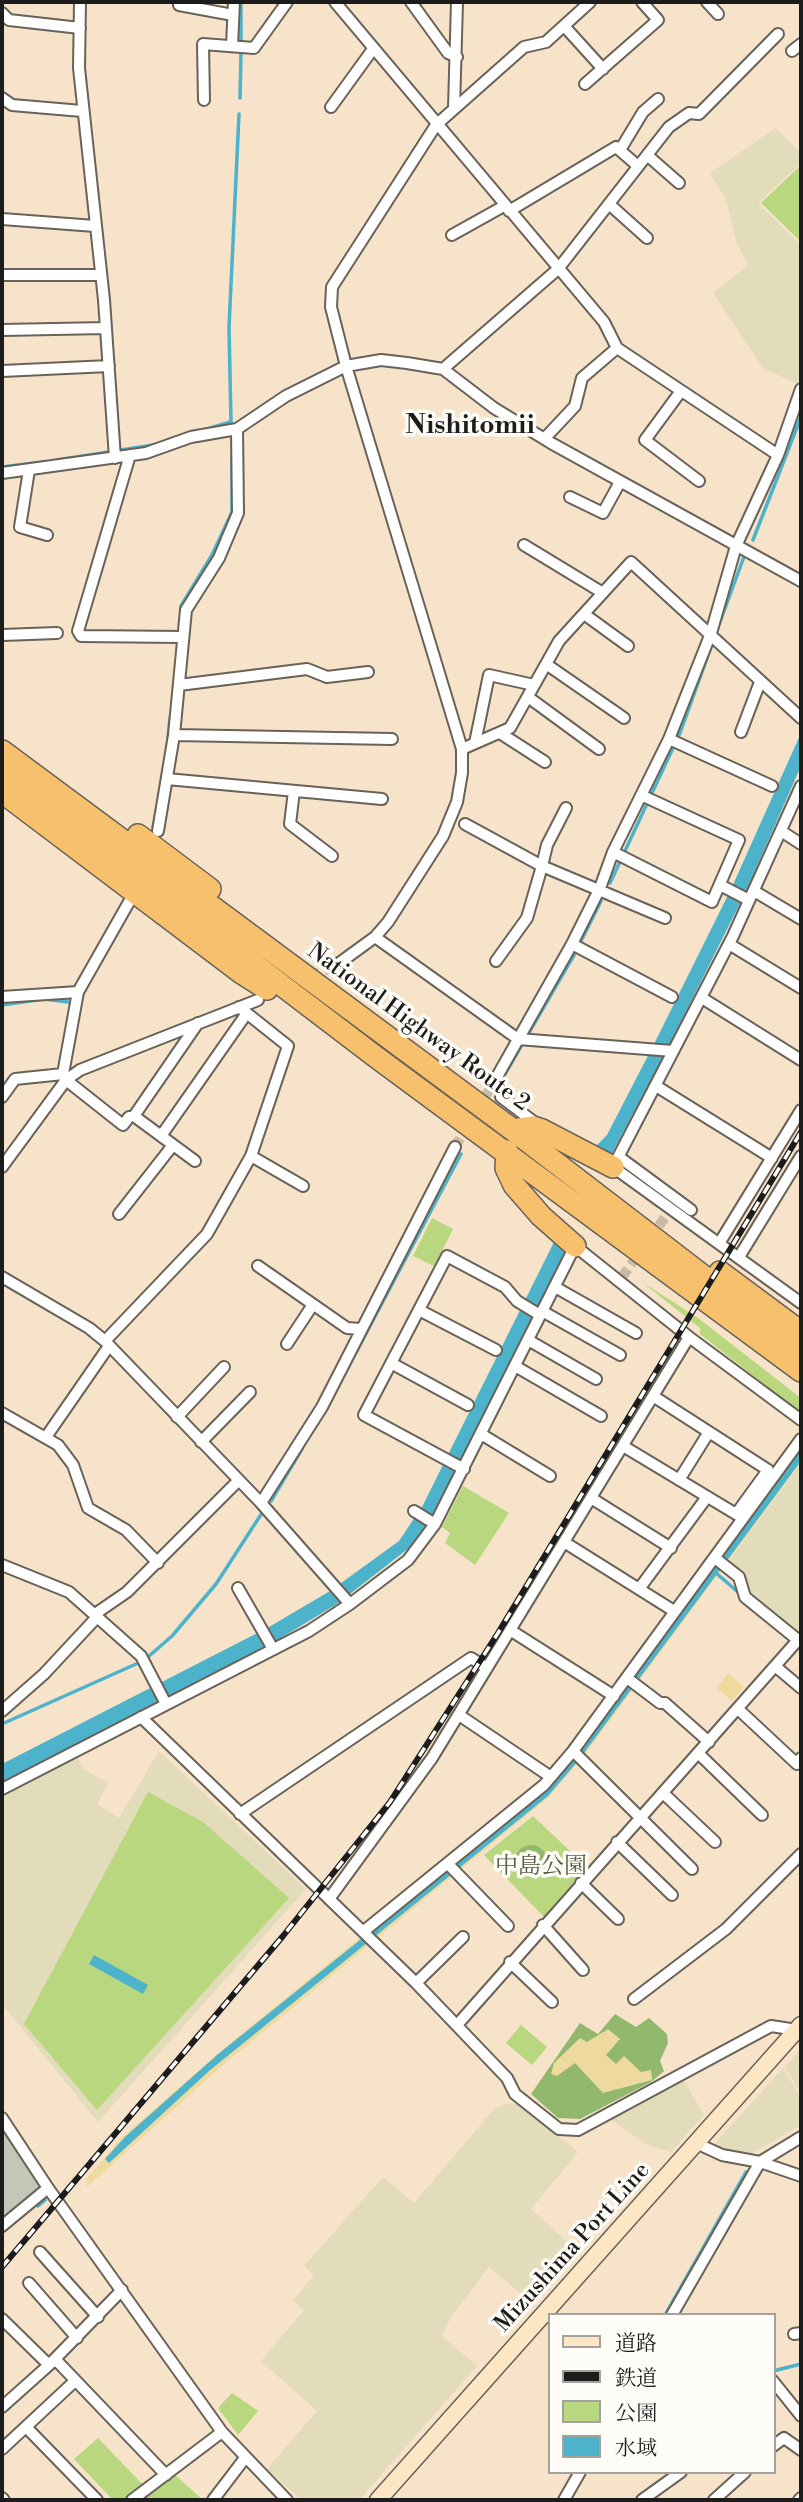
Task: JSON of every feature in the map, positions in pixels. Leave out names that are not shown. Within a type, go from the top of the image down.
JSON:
[{"type":"highway","points":[[2,734],[296,956],[317,986]]},
{"type":"highway","name":"National Highway Route 2","points":[[2,751],[69,811],[376,1057],[507,1151],[630,1246],[758,1329],[801,1351]]},
{"type":"highway","name":"National Highway Route 2","points":[[2,772],[69,811],[317,986],[513,1130],[758,1329],[801,1371]]},
{"type":"highway","points":[[2,792],[240,972],[376,1057]]},
{"type":"highway","points":[[513,1130],[533,1127],[616,1162]]},
{"type":"highway","points":[[507,1151],[506,1168],[514,1185],[541,1216],[575,1246]]},
{"type":"highway","points":[[558,1165],[646,1220],[801,1332]]},
{"type":"highway","points":[[630,1246],[667,1285],[801,1388]]},
{"type":"main road","name":"Mizushima Port Line","points":[[378,2500],[799,2028]]},
{"type":"street","points":[[80,2],[82,111],[101,275],[115,457]]},
{"type":"street","points":[[232,46],[234,2]]},
{"type":"street","points":[[204,100],[204,44],[254,48],[287,2]]},
{"type":"street","points":[[335,2],[506,209],[604,321],[617,348],[778,455]]},
{"type":"street","points":[[411,2],[448,53],[457,57]]},
{"type":"street","points":[[454,108],[457,2]]},
{"type":"street","points":[[571,2],[580,11]]},
{"type":"street","points":[[338,964],[375,937],[443,836],[457,802],[462,773],[462,749],[346,366],[331,307],[332,287],[436,125],[524,47],[545,42],[590,2]]},
{"type":"street","points":[[586,84],[658,20],[642,2]]},
{"type":"street","points":[[707,2],[718,14]]},
{"type":"street","points":[[179,5],[233,15]]},
{"type":"street","points":[[2,13],[9,20],[80,28]]},
{"type":"street","points":[[565,27],[603,69]]},
{"type":"street","points":[[443,369],[558,269],[669,127],[689,113],[699,114],[778,34]]},
{"type":"street","points":[[331,107],[373,49]]},
{"type":"street","points":[[2,98],[12,105],[82,111]]},
{"type":"street","points":[[620,150],[634,125],[658,99]]},
{"type":"street","points":[[452,235],[506,209],[616,147],[638,166]]},
{"type":"street","points":[[647,155],[679,183]]},
{"type":"street","points":[[609,204],[647,238]]},
{"type":"street","points":[[2,219],[95,226]]},
{"type":"street","points":[[2,275],[101,275]]},
{"type":"street","points":[[2,330],[106,328]]},
{"type":"street","points":[[545,438],[575,407],[582,378],[617,348]]},
{"type":"street","points":[[2,473],[130,455],[191,437],[237,429],[286,396],[346,366],[381,360],[443,369],[494,408],[620,482],[801,581]]},
{"type":"street","points":[[2,371],[109,366]]},
{"type":"street","points":[[494,1082],[522,1040],[600,888],[620,855],[670,739],[711,633],[736,547],[778,455],[801,389]]},
{"type":"street","points":[[681,391],[645,440],[699,481]]},
{"type":"street","points":[[158,831],[174,735],[179,685],[178,637],[186,610],[219,558],[238,513],[237,429]]},
{"type":"street","points":[[130,455],[78,631],[81,636],[178,637]]},
{"type":"street","points":[[29,470],[20,527],[47,535]]},
{"type":"street","points":[[570,497],[603,513],[620,482]]},
{"type":"street","points":[[524,545],[603,593]]},
{"type":"street","points":[[462,749],[510,728],[559,641],[631,562],[801,718]]},
{"type":"street","points":[[584,614],[628,646]]},
{"type":"street","points":[[2,635],[57,633]]},
{"type":"street","points":[[547,664],[624,718]]},
{"type":"street","points":[[179,685],[307,669],[327,677],[369,672]]},
{"type":"street","points":[[475,743],[489,675],[534,685]]},
{"type":"street","points":[[741,732],[760,682]]},
{"type":"street","points":[[528,697],[599,750]]},
{"type":"street","points":[[500,733],[545,762]]},
{"type":"street","points":[[174,735],[392,738]]},
{"type":"street","points":[[670,739],[772,786]]},
{"type":"street","points":[[167,779],[382,799]]},
{"type":"street","points":[[616,1162],[656,1086],[671,1050],[702,998],[729,944],[801,786]]},
{"type":"street","points":[[294,791],[290,824],[332,856]]},
{"type":"street","points":[[620,855],[712,902],[724,888],[739,841],[644,797]]},
{"type":"street","points":[[496,961],[527,918],[547,845],[566,808]]},
{"type":"street","points":[[465,824],[542,866],[600,888],[664,918]]},
{"type":"street","points":[[781,831],[801,844]]},
{"type":"street","points":[[724,888],[801,919]]},
{"type":"street","points":[[2,1167],[65,1077],[78,992],[129,902]]},
{"type":"street","points":[[375,937],[522,1040],[671,1050]]},
{"type":"street","points":[[729,944],[801,988]]},
{"type":"street","points":[[572,945],[672,997]]},
{"type":"street","points":[[2,997],[78,992]]},
{"type":"street","points":[[702,998],[801,1060]]},
{"type":"street","points":[[2,1097],[15,1079],[65,1077],[198,1023],[243,1010],[258,1000]]},
{"type":"street","points":[[161,1136],[243,1010]]},
{"type":"street","points":[[46,1437],[107,1343],[207,1234],[251,1156],[288,1045],[243,1010]]},
{"type":"street","points":[[195,1161],[134,1116],[198,1023]]},
{"type":"street","points":[[65,1077],[123,1125],[129,1117]]},
{"type":"street","points":[[656,1086],[772,1158]]},
{"type":"street","points":[[501,1097],[542,1130]]},
{"type":"street","points":[[720,1242],[801,1110]]},
{"type":"street","points":[[120,1214],[173,1144]]},
{"type":"street","points":[[261,1503],[322,1407],[455,1147]]},
{"type":"street","points":[[251,1156],[303,1186]]},
{"type":"street","points":[[740,1256],[800,1160]]},
{"type":"street","points":[[616,1162],[691,1210]]},
{"type":"street","points":[[616,1162],[670,1211],[740,1256],[801,1303]]},
{"type":"street","points":[[2,1788],[272,1647],[348,1602],[408,1560],[433,1522],[481,1434],[575,1246],[621,1279],[689,1337],[801,1420]]},
{"type":"street","points":[[462,1469],[364,1415],[447,1256],[505,1287],[522,1305],[620,1355]]},
{"type":"street","points":[[258,1266],[347,1328],[361,1329]]},
{"type":"street","points":[[2,1277],[89,1328],[107,1343],[261,1503],[336,1585],[348,1602]]},
{"type":"street","points":[[555,1287],[636,1334]]},
{"type":"street","points":[[287,1344],[312,1306]]},
{"type":"street","points":[[419,1310],[496,1350]]},
{"type":"street","points":[[329,1899],[402,1803],[459,1715],[689,1337]]},
{"type":"street","points":[[528,1339],[596,1379]]},
{"type":"street","points":[[391,1363],[468,1405]]},
{"type":"street","points":[[515,1366],[600,1416]]},
{"type":"street","points":[[177,1417],[224,1367]]},
{"type":"street","points":[[201,1442],[250,1392]]},
{"type":"street","points":[[369,1935],[451,1868],[577,1754],[614,1696],[631,1681],[674,1611],[720,1562],[740,1516],[768,1470],[653,1396]]},
{"type":"street","points":[[2,1413],[58,1445],[69,1459],[88,1508],[126,1530],[158,1563]]},
{"type":"street","points":[[679,1480],[709,1432]]},
{"type":"street","points":[[481,1434],[550,1476]]},
{"type":"street","points":[[740,1516],[801,1440]]},
{"type":"street","points":[[623,1446],[740,1516]]},
{"type":"street","points":[[2,1712],[44,1674],[97,1615],[158,1563],[239,1480]]},
{"type":"street","points":[[639,1589],[706,1497]]},
{"type":"street","points":[[591,1498],[671,1548]]},
{"type":"street","points":[[416,1512],[433,1522]]},
{"type":"street","points":[[564,1542],[674,1611]]},
{"type":"street","points":[[457,2025],[581,1882],[800,1639],[745,1597],[739,1577],[720,1562]]},
{"type":"street","points":[[2,1565],[69,1592],[97,1615],[141,1656],[165,1702]]},
{"type":"street","points":[[238,1588],[272,1647]]},
{"type":"street","points":[[510,1630],[614,1696]]},
{"type":"street","points":[[240,1814],[471,1658],[487,1668]]},
{"type":"street","points":[[775,1665],[801,1688]]},
{"type":"street","points":[[631,1681],[660,1703],[665,1703],[709,1742]]},
{"type":"street","points":[[738,1709],[797,1763],[801,1758]]},
{"type":"street","points":[[459,1715],[551,1777]]},
{"type":"street","points":[[141,1717],[369,1935],[507,2078],[515,2094],[559,2129],[571,2132],[771,2026],[799,2028]]},
{"type":"street","points":[[577,1754],[692,1869]]},
{"type":"street","points":[[699,1754],[762,1815]]},
{"type":"street","points":[[663,1793],[715,1842]]},
{"type":"street","points":[[617,1842],[672,1895]]},
{"type":"street","points":[[634,1999],[726,1929],[801,1854]]},
{"type":"street","points":[[451,1868],[508,1926]]},
{"type":"street","points":[[581,1882],[618,1919]]},
{"type":"street","points":[[543,1925],[583,1970]]},
{"type":"street","points":[[416,1983],[463,1937]]},
{"type":"street","points":[[510,1962],[552,2003]]},
{"type":"street","points":[[2,2118],[51,2192],[222,2432],[287,2500]]},
{"type":"street","points":[[673,2313],[760,2162],[801,2137]]},
{"type":"street","points":[[696,2143],[722,2155],[760,2162],[801,2176]]},
{"type":"street","points":[[2,2226],[51,2192]]},
{"type":"street","points":[[40,2252],[98,2317]]},
{"type":"street","points":[[29,2283],[76,2338]]},
{"type":"street","points":[[2,2407],[52,2362],[122,2290]]},
{"type":"street","points":[[2,2319],[75,2381],[166,2475]]},
{"type":"street","points":[[2,2449],[75,2381]]},
{"type":"street","points":[[775,2384],[801,2416]]},
{"type":"street","points":[[26,2427],[97,2500]]},
{"type":"street","points":[[132,2500],[222,2432]]},
{"type":"street","points":[[775,2445],[784,2438],[797,2447],[801,2434]]},
{"type":"street","points":[[213,2500],[245,2458]]},
{"type":"street","points":[[564,2500],[579,2474]]},
{"type":"street","points":[[642,2500],[678,2474]]},
{"type":"street","points":[[714,2500],[743,2474]]},
{"type":"shaded area","points":[[776,128],[801,153],[801,163],[758,203],[801,245],[801,373],[797,384],[763,368],[713,293],[748,265],[737,244],[726,199],[710,173]]},
{"type":"shaded area","points":[[801,1463],[801,1642],[800,1632],[789,1628],[751,1598],[744,1578],[728,1562]]},
{"type":"shaded area","points":[[159,1751],[306,1889],[98,2122],[2,2004],[2,1790],[75,1752],[83,1769],[108,1783],[97,1804],[119,1818]]},
{"type":"shaded area","points":[[801,2048],[801,2094],[785,2067]]},
{"type":"shaded area","points":[[783,2068],[801,2098],[801,2125],[744,2158],[711,2148]]},
{"type":"shaded area","points":[[681,2075],[704,2115],[671,2152],[647,2145],[606,2116]]},
{"type":"shaded area","points":[[510,2103],[521,2105],[578,2152],[531,2209],[579,2253],[533,2304],[489,2267],[451,2317],[442,2336],[477,2366],[359,2500],[301,2500],[267,2469],[317,2411],[261,2361],[304,2310],[293,2301],[314,2275],[304,2266],[383,2177],[414,2203],[494,2109]]},
{"type":"shaded area","points":[[2,2124],[44,2185],[2,2219]]},
{"type":"green space","points":[[801,165],[801,242],[761,203]]},
{"type":"green space","points":[[432,1218],[453,1229],[434,1266],[413,1256]]},
{"type":"green space","points":[[642,1282],[698,1318],[801,1398],[801,1413],[700,1334],[700,1328]]},
{"type":"green space","points":[[463,1486],[509,1513],[475,1565],[445,1543],[450,1533],[442,1527]]},
{"type":"green space","points":[[148,1792],[203,1822],[289,1898],[97,2110],[24,2024]]},
{"type":"green space","name":"中島公園","points":[[533,1816],[587,1867],[544,1917],[484,1855]]},
{"type":"green space","points":[[531,1845],[542,1850],[547,1861],[542,1872],[531,1877],[520,1872],[515,1861],[520,1850]]},
{"type":"green space","points":[[615,2014],[636,2027],[649,2018],[667,2034],[668,2043],[660,2061],[664,2071],[651,2082],[580,2119],[558,2118],[531,2094],[580,2023],[598,2034]]},
{"type":"green space","points":[[521,2025],[547,2047],[532,2065],[506,2043]]},
{"type":"green space","points":[[232,2393],[258,2411],[238,2435],[218,2408]]},
{"type":"green space","points":[[98,2438],[146,2488],[132,2500],[113,2500],[74,2459]]},
{"type":"green space","points":[[174,2474],[203,2500],[140,2500]]},
{"type":"sand","points":[[801,1442],[801,1462],[583,1757],[549,1797],[224,2064],[87,2187],[86,2179],[123,2136],[235,2039],[542,1790]]},
{"type":"sand","points":[[728,1673],[744,1687],[732,1701],[716,1688]]},
{"type":"sand","points":[[608,2029],[620,2039],[606,2055],[616,2064],[624,2056],[641,2072],[651,2070],[652,2080],[603,2093],[575,2063],[557,2076],[551,2074],[554,2063],[580,2038],[587,2042]]},
{"type":"water","points":[[801,733],[801,766],[746,891],[672,1040],[610,1157],[593,1149],[607,1135],[655,1042],[732,887]]},
{"type":"water","points":[[556,1238],[565,1245],[566,1252],[433,1515],[409,1548],[337,1604],[279,1639],[2,1783],[2,1764],[269,1627],[330,1591],[399,1541],[423,1505]]},
{"type":"water","points":[[801,1445],[801,1461],[578,1761],[548,1796],[209,2071],[109,2163],[105,2159],[125,2137],[217,2055],[544,1792],[717,1564]]},
{"type":"water","points":[[94,1955],[148,1985],[143,1994],[89,1964]]},
{"type":"waterway","points":[[241,2],[241,41]]},
{"type":"waterway","points":[[240,98],[241,52]]},
{"type":"waterway","points":[[231,422],[229,327],[239,114]]},
{"type":"waterway","points":[[753,540],[801,417]]},
{"type":"waterway","points":[[204,430],[230,422]]},
{"type":"waterway","points":[[57,460],[153,445]]},
{"type":"waterway","points":[[181,613],[181,606],[212,555],[232,512],[232,455]]},
{"type":"waterway","points":[[2,467],[43,462]]},
{"type":"waterway","points":[[717,630],[745,554]]},
{"type":"waterway","points":[[610,883],[680,733],[711,647]]},
{"type":"waterway","points":[[168,738],[170,718]]},
{"type":"waterway","points":[[153,827],[157,808]]},
{"type":"waterway","points":[[498,1086],[574,955],[601,901]]},
{"type":"waterway","points":[[2,1005],[44,999],[68,1002]]},
{"type":"waterway","points":[[326,1409],[461,1154]]},
{"type":"waterway","points":[[271,1501],[302,1449]]},
{"type":"waterway","points":[[148,1657],[172,1636],[216,1584],[262,1513]]},
{"type":"waterway","points":[[716,1573],[739,1593]]},
{"type":"waterway","points":[[2,1724],[136,1664]]},
{"type":"waterway","points":[[666,2313],[746,2172]]},
{"type":"waterway","points":[[38,2206],[45,2200]]},
{"type":"waterway","points":[[775,2370],[801,2364]]},
{"type":"tunnel","points":[[283,989],[338,964]]},
{"type":"tunnel","points":[[455,1147],[494,1082]]},
{"type":"tunnel","points":[[650,1238],[668,1213]]},
{"type":"tunnel","points":[[622,1277],[641,1251]]},
{"type":"railway","points":[[2,2267],[283,1936],[390,1802],[498,1633],[801,1132]]},
{"type":"district","name":"Nishitomii","points":[[470,427]]}]
